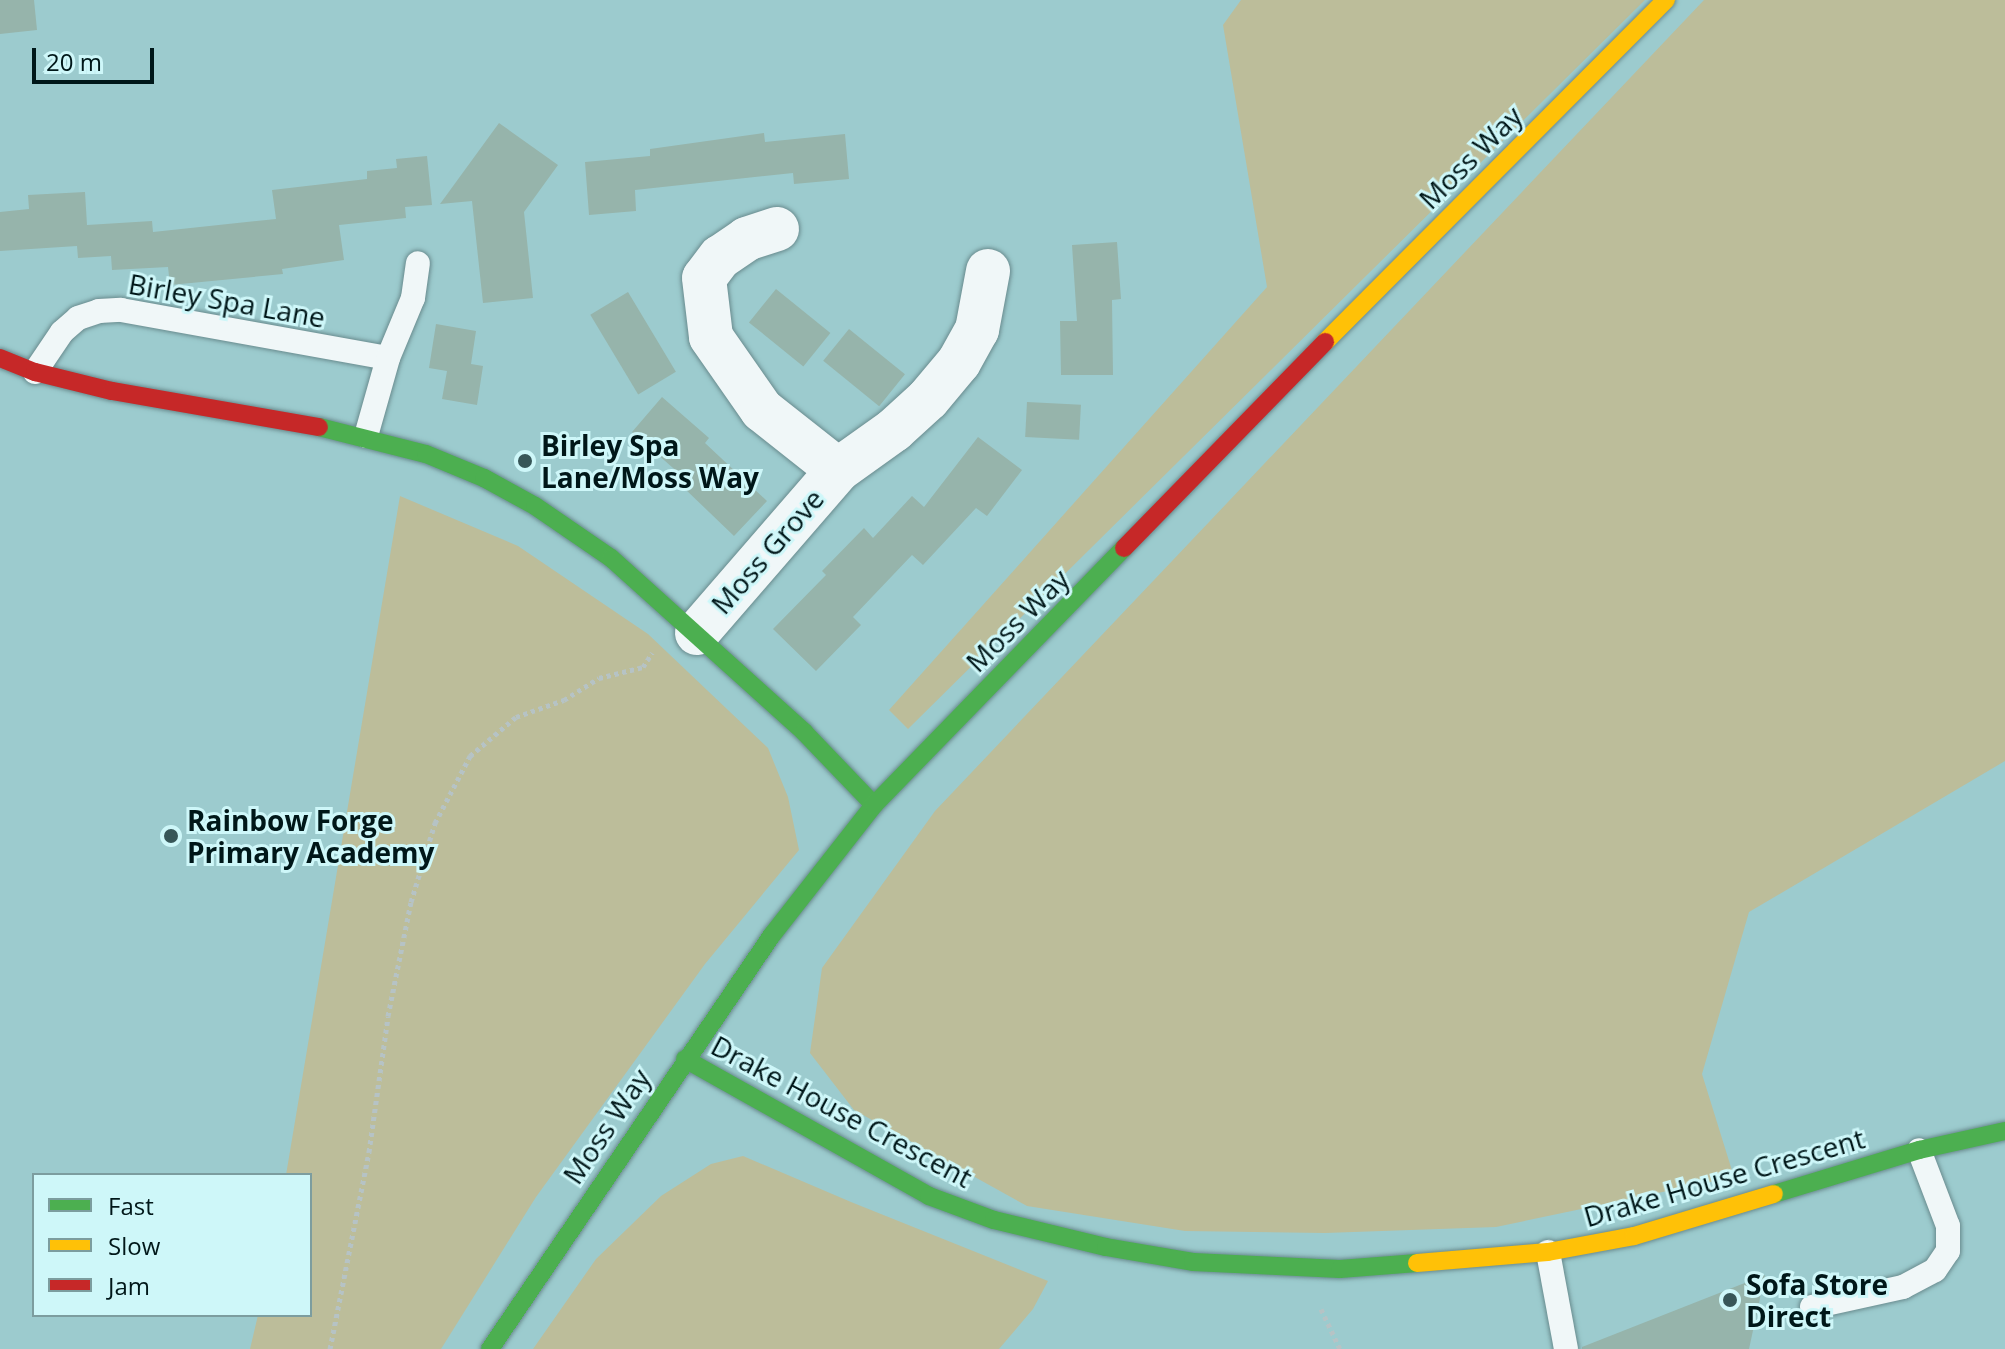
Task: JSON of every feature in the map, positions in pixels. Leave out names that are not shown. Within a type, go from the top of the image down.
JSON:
[{"type":"street","name":"Moss Way","points":[[490,1349],[772,935],[874,805],[1291,376],[1666,0]]},
{"type":"street","name":"Moss Grove","points":[[777,229],[747,239],[720,257],[704,278],[711,337],[762,410],[838,470]]},
{"type":"street","name":"Moss Grove","points":[[688,625],[838,470],[894,430],[928,399],[959,362],[977,330],[988,271]]},
{"type":"street","points":[[0,358],[35,372],[112,391],[191,402],[366,436],[441,460],[535,506],[611,558],[688,625],[804,732],[874,805]]},
{"type":"street","name":"Drake House Crescent","points":[[685,1059],[929,1196],[994,1220],[1106,1247],[1193,1262],[1301,1269],[1433,1263],[1548,1252],[1634,1236],[1919,1150],[2005,1131]]},
{"type":"lane","points":[[366,436],[388,358],[413,298],[418,263]]},
{"type":"lane","name":"Birley Spa Lane","points":[[35,372],[62,332],[78,318],[99,311],[121,310],[388,358]]},
{"type":"lane","points":[[1812,1307],[1903,1287],[1935,1270],[1942,1261],[1948,1251],[1948,1226],[1919,1150]]},
{"type":"lane","points":[[1548,1252],[1566,1349]]},
{"type":"path","points":[[330,1349],[369,1152],[388,1016],[408,917],[435,823],[470,756],[516,717],[564,700],[599,678],[643,667],[688,625]]},
{"type":"green space","points":[[1241,0],[1645,0],[908,729],[889,710],[1267,287],[1223,25]]},
{"type":"green space","points":[[1704,0],[2005,0],[2005,761],[1749,912],[1702,1074],[1734,1177],[1496,1227],[1325,1233],[1185,1231],[1027,1206],[854,1110],[810,1053],[822,968],[935,811]]},
{"type":"green space","points":[[400,496],[518,546],[648,634],[768,748],[788,797],[799,850],[705,964],[536,1197],[441,1349],[250,1349],[258,1317],[312,1317],[312,1173],[286,1173]]},
{"type":"green space","points":[[743,1156],[1048,1281],[1033,1309],[999,1349],[533,1349],[596,1259],[661,1196],[711,1164]]},
{"type":"building","points":[[0,0],[34,0],[37,30],[0,34]]},
{"type":"building","points":[[499,123],[558,165],[524,212],[533,298],[483,303],[472,201],[440,204]]},
{"type":"building","points":[[764,133],[765,142],[845,134],[849,179],[794,184],[793,173],[635,190],[636,211],[589,215],[585,162],[650,156],[650,149]]},
{"type":"building","points":[[427,156],[432,205],[405,207],[406,218],[339,225],[344,260],[282,269],[283,274],[170,285],[168,267],[112,270],[111,256],[78,258],[77,246],[0,251],[0,212],[29,209],[28,195],[85,192],[87,225],[152,221],[153,232],[276,219],[272,190],[367,179],[367,171],[397,168],[396,159]]},
{"type":"building","points":[[1117,242],[1121,299],[1112,300],[1113,375],[1061,375],[1060,321],[1077,321],[1072,245]]},
{"type":"building","points":[[776,289],[830,333],[803,366],[749,322]]},
{"type":"building","points":[[628,292],[676,372],[638,394],[590,315]]},
{"type":"building","points":[[436,324],[476,331],[471,364],[483,366],[477,405],[442,399],[447,371],[429,368]]},
{"type":"building","points":[[849,329],[905,374],[879,406],[823,361]]},
{"type":"building","points":[[662,397],[709,438],[705,443],[767,501],[734,536],[684,488],[689,482],[632,432]]},
{"type":"building","points":[[1027,402],[1081,405],[1079,440],[1025,437]]},
{"type":"building","points":[[978,437],[1022,470],[987,516],[976,508],[923,565],[912,555],[853,617],[861,625],[816,671],[773,629],[826,575],[822,571],[864,528],[873,538],[912,496],[924,507]]},
{"type":"building","name":"Sofa Store Direct","points":[[1765,1275],[1749,1349],[1582,1349],[1582,1347]]},
{"type":"traffic: fast","points":[[319,427],[426,454],[484,478],[535,506],[611,558],[804,732],[874,805]]},
{"type":"traffic: fast","points":[[490,1349],[772,935],[874,805],[1124,548]]},
{"type":"traffic: fast","points":[[685,1059],[929,1196],[994,1220],[1106,1247],[1193,1262],[1340,1269],[1417,1263]]},
{"type":"traffic: fast","points":[[1774,1194],[1919,1150],[2005,1131]]},
{"type":"traffic: slow","points":[[1325,342],[1666,0]]},
{"type":"traffic: slow","points":[[1417,1263],[1548,1252],[1634,1236],[1774,1194]]},
{"type":"traffic: jam","points":[[1124,548],[1325,342]]},
{"type":"traffic: jam","points":[[0,358],[35,372],[112,391],[319,427]]},
{"type":"place","name":"Birley Spa Lane/Moss Way","points":[[525,461]]},
{"type":"place","name":"Rainbow Forge Primary Academy","points":[[171,836]]},
{"type":"place","name":"Sofa Store Direct","points":[[1730,1300]]}]
